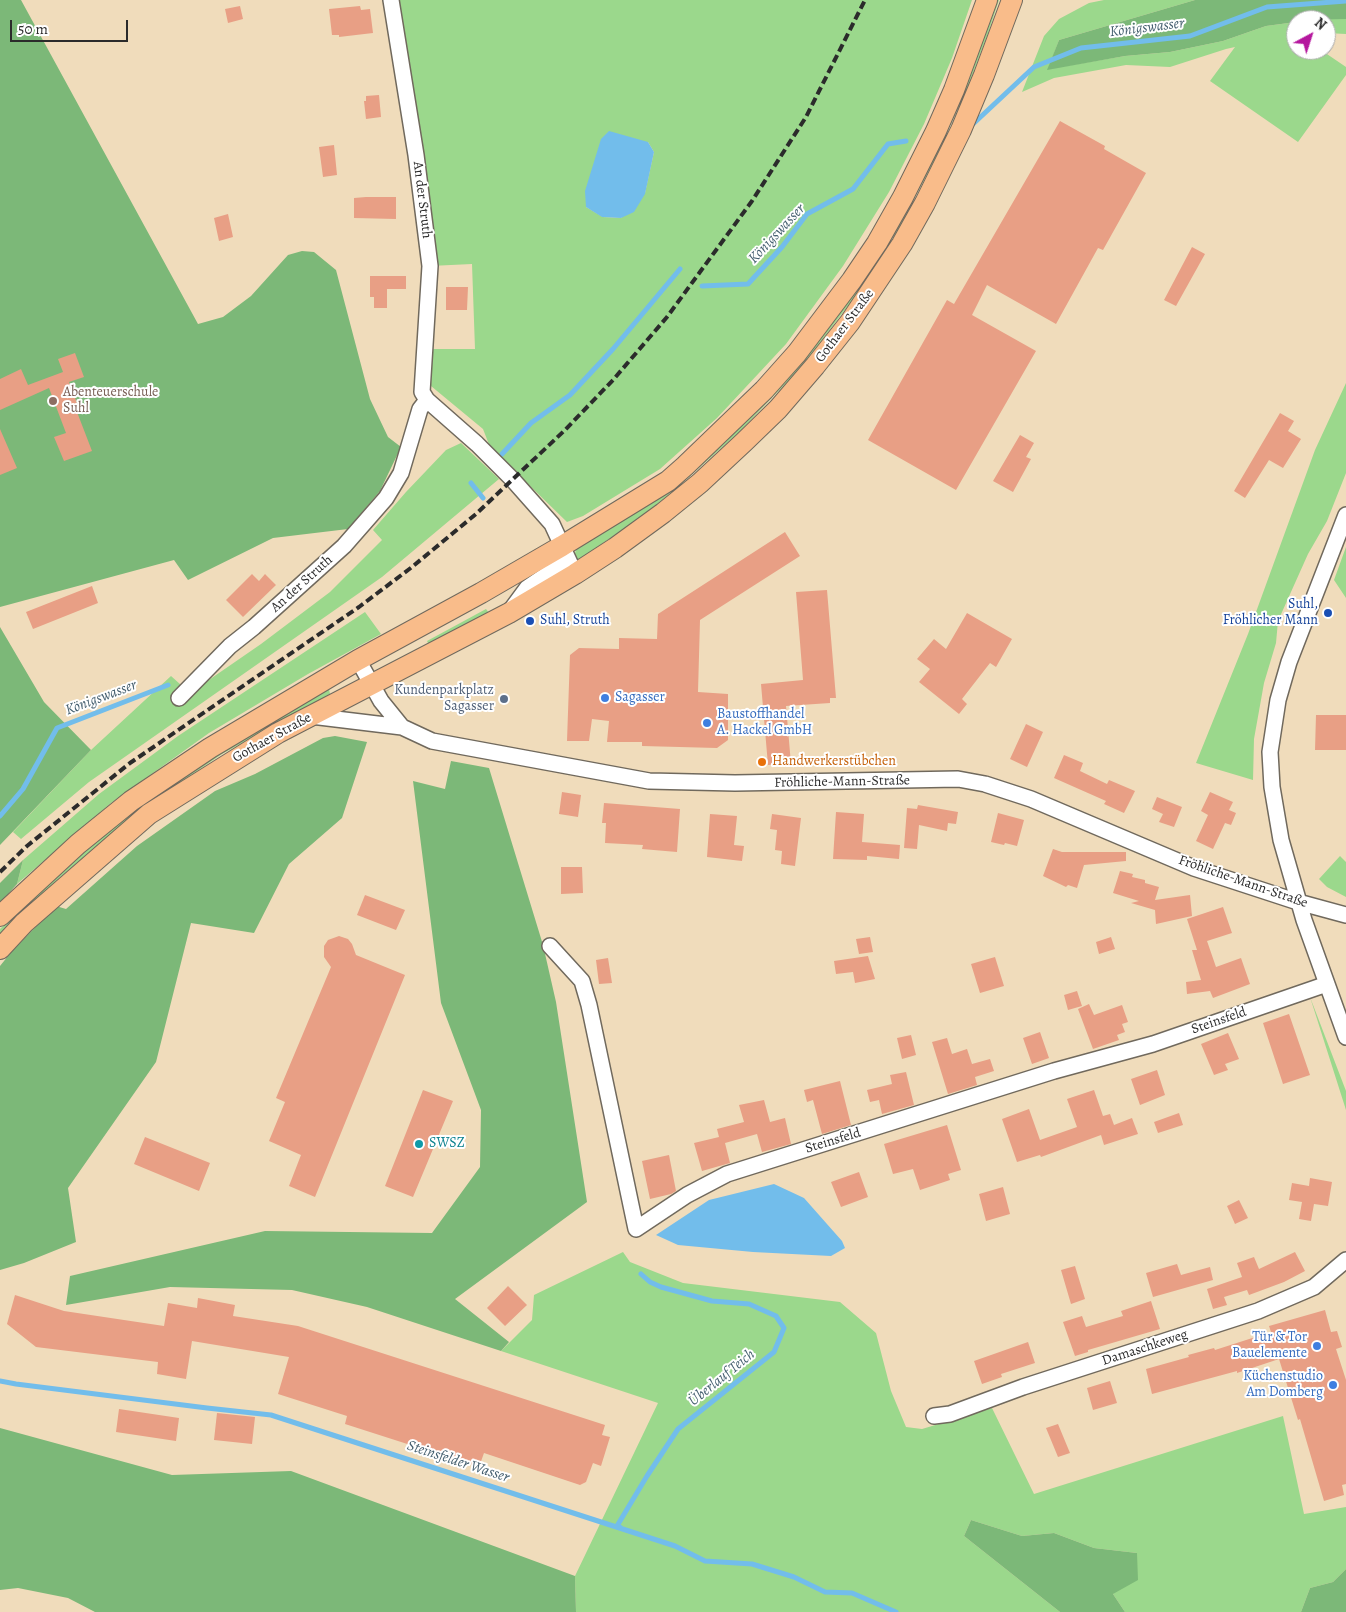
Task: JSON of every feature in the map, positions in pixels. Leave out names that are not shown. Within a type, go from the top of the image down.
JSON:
[{"type":"main road","name":"Gothaer Straße","points":[[0,949],[24,923],[149,814],[248,750],[509,613],[568,560],[685,466],[764,390],[797,353],[825,318],[872,251],[903,197],[954,90],[987,0]]},
{"type":"main road","name":"Gothaer Straße","points":[[0,916],[78,844],[131,801],[210,748],[358,660],[481,594],[568,560],[615,548],[700,483],[778,409],[815,366],[850,322],[902,244],[940,174],[984,75],[1012,0]]},
{"type":"street","name":"An der Struth","points":[[179,698],[230,646],[254,627],[344,546],[386,498],[401,473],[420,410],[428,400],[422,392],[430,266],[416,156],[390,0]]},
{"type":"street","points":[[428,400],[477,444],[513,480],[552,524],[568,560]]},
{"type":"street","points":[[1346,516],[1289,662],[1278,700],[1270,752],[1272,787],[1278,826],[1298,902],[1346,1037]]},
{"type":"street","name":"Fröhliche-Mann-Straße","points":[[358,660],[386,709],[402,727],[432,741],[650,781],[735,784],[958,780],[985,784],[1031,799],[1194,868],[1298,902],[1346,915]]},
{"type":"street","points":[[311,716],[402,727]]},
{"type":"street","name":"Steinsfeld","points":[[550,946],[582,982],[589,1005],[636,1229],[688,1194],[727,1174],[1054,1071],[1153,1044],[1327,984]]},
{"type":"street","name":"Damaschkeweg","points":[[934,1416],[950,1414],[1023,1387],[1258,1312],[1314,1287],[1346,1260]]},
{"type":"green space","points":[[0,0],[21,0],[198,324],[223,317],[251,296],[288,255],[302,251],[314,252],[336,270],[370,399],[388,437],[401,447],[380,491],[348,529],[273,538],[188,580],[174,560],[0,607]]},
{"type":"green space","points":[[391,0],[972,0],[952,58],[924,124],[889,192],[843,266],[786,344],[717,418],[660,469],[583,516],[567,522],[490,447],[483,429],[431,386],[432,349],[475,349],[472,264],[430,266]],"holes":[[[648,142],[654,152],[645,193],[621,218],[603,217],[586,207]]]},
{"type":"green space","points":[[995,0],[999,0],[987,36],[968,86],[934,161],[898,229],[856,295],[789,380],[739,432],[657,504],[575,562],[573,559],[576,550],[584,542],[824,331]]},
{"type":"green space","points":[[1104,0],[1195,0],[1059,40],[1048,69],[1125,56],[1170,52],[1223,41],[1266,26],[1286,23],[1286,60],[1336,60],[1346,67],[1346,75],[1298,142],[1210,81],[1235,47],[1170,67],[1126,65],[1054,78],[1022,92],[1044,36],[1059,19],[1089,3]]},
{"type":"green space","points":[[1195,0],[1346,0],[1346,19],[1336,19],[1336,10],[1286,10],[1286,23],[1266,26],[1223,41],[1170,52],[1125,56],[1047,70],[1059,40]]},
{"type":"green space","points":[[1336,19],[1346,19],[1346,34],[1336,34]]},
{"type":"green space","points":[[1346,383],[1346,473],[1327,521],[1308,554],[1278,621],[1276,643],[1264,683],[1254,739],[1253,780],[1196,763],[1248,634],[1315,450]]},
{"type":"green space","points":[[461,443],[499,479],[382,577],[89,782],[21,839],[13,832],[91,750],[171,676],[190,693],[261,644],[330,592],[382,540],[373,530],[406,492],[446,450]]},
{"type":"green space","points":[[1346,547],[1346,598],[1334,580]]},
{"type":"green space","points":[[486,609],[489,613],[429,645],[427,641]]},
{"type":"green space","points":[[365,612],[381,634],[308,674],[209,733],[111,803],[17,884],[23,860],[99,794],[178,736]]},
{"type":"green space","points":[[0,627],[44,702],[91,750],[0,845]]},
{"type":"green space","points":[[329,689],[330,694],[222,754],[172,788],[117,829],[59,878],[0,934],[0,929],[53,879],[150,799],[218,751],[282,713]]},
{"type":"green space","points":[[335,736],[367,742],[342,818],[289,864],[254,933],[191,923],[156,1062],[68,1188],[76,1242],[24,1263],[0,1270],[0,966],[56,906],[66,909],[137,846],[215,791],[255,774],[323,738]]},
{"type":"green space","points":[[451,761],[489,768],[543,945],[556,1002],[587,1202],[455,1299],[509,1342],[501,1351],[367,1307],[292,1290],[170,1287],[66,1305],[70,1276],[265,1231],[432,1233],[480,1167],[481,1110],[441,1003],[413,781],[445,789]]},
{"type":"green space","points":[[1340,856],[1346,862],[1346,897],[1327,887],[1319,879]]},
{"type":"green space","points":[[23,860],[17,884],[0,903],[0,883]]},
{"type":"green space","points":[[1310,997],[1346,1091],[1346,1110]]},
{"type":"green space","points":[[623,1252],[630,1262],[683,1283],[840,1302],[876,1333],[891,1391],[906,1427],[922,1429],[992,1408],[1034,1494],[1283,1416],[1304,1514],[1346,1507],[1346,1569],[1333,1582],[1310,1588],[1301,1612],[1125,1612],[1113,1594],[1137,1553],[1094,1548],[1054,1533],[1022,1536],[971,1520],[964,1536],[1060,1612],[576,1612],[575,1576],[658,1403],[501,1351],[532,1320],[534,1295]]},
{"type":"green space","points":[[0,1428],[172,1475],[291,1471],[575,1576],[576,1612],[95,1612],[68,1598],[18,1588],[0,1590]]},
{"type":"green space","points":[[971,1520],[1022,1536],[1054,1533],[1094,1548],[1137,1553],[1138,1580],[1113,1594],[1125,1612],[1060,1612],[964,1536]]},
{"type":"green space","points":[[1346,1569],[1346,1612],[1301,1612],[1310,1588],[1333,1582]]},
{"type":"water","points":[[609,131],[648,142],[654,152],[645,194],[634,212],[621,218],[602,217],[586,207],[585,191],[601,139]]},
{"type":"water","points":[[774,1184],[804,1198],[842,1241],[845,1248],[831,1256],[753,1252],[678,1245],[656,1235],[709,1200]]},
{"type":"building","points":[[240,6],[243,19],[228,23],[225,9]]},
{"type":"building","points":[[360,6],[361,10],[370,9],[373,33],[339,37],[339,35],[332,35],[329,9]]},
{"type":"building","points":[[379,95],[381,117],[366,119],[364,101],[366,101],[366,96]]},
{"type":"building","points":[[1060,121],[1105,146],[1104,149],[1146,173],[1103,250],[1098,248],[1056,324],[987,285],[972,315],[1036,351],[956,490],[868,440],[947,300],[954,304]]},
{"type":"building","points":[[334,145],[337,175],[323,177],[319,147]]},
{"type":"building","points":[[396,197],[396,219],[354,218],[354,198]]},
{"type":"building","points":[[228,214],[233,237],[219,241],[214,218]]},
{"type":"building","points":[[1192,247],[1205,254],[1176,306],[1164,300]]},
{"type":"building","points":[[370,276],[406,276],[406,289],[387,289],[387,308],[374,308],[374,297],[370,297]]},
{"type":"building","points":[[446,287],[468,287],[467,310],[446,310]]},
{"type":"building","points":[[75,353],[84,377],[69,382],[80,411],[77,412],[92,451],[64,461],[54,437],[66,433],[49,388],[0,410],[0,379],[21,369],[28,385],[63,372],[58,359]]},
{"type":"building","points":[[1280,413],[1294,421],[1288,431],[1301,439],[1283,468],[1269,460],[1245,498],[1234,491]]},
{"type":"building","points":[[0,429],[17,468],[0,475]]},
{"type":"building","points":[[1020,435],[1034,443],[1026,457],[1031,459],[1013,492],[993,481]]},
{"type":"building","points":[[785,532],[800,556],[700,620],[698,692],[728,694],[728,740],[717,748],[642,746],[642,742],[607,742],[609,721],[592,719],[589,741],[567,741],[570,655],[579,648],[619,649],[619,638],[657,639],[658,614]]},
{"type":"building","points":[[252,574],[259,581],[265,574],[276,585],[243,617],[226,600]]},
{"type":"building","points":[[92,586],[98,603],[33,629],[26,612]]},
{"type":"building","points":[[827,590],[836,698],[830,698],[830,703],[786,706],[791,764],[768,765],[761,684],[803,680],[796,592]]},
{"type":"building","points":[[967,613],[1012,639],[996,667],[990,663],[962,699],[967,704],[959,714],[919,682],[930,669],[917,659],[934,639],[946,649]]},
{"type":"building","points":[[1316,715],[1346,715],[1346,750],[1315,750]]},
{"type":"building","points":[[1026,724],[1043,732],[1027,767],[1010,759]]},
{"type":"building","points":[[1064,755],[1083,763],[1080,771],[1107,784],[1109,780],[1135,791],[1124,813],[1104,804],[1106,801],[1054,778]]},
{"type":"building","points":[[562,792],[581,795],[578,817],[559,814]]},
{"type":"building","points":[[1210,792],[1233,802],[1229,810],[1236,813],[1231,825],[1225,823],[1213,849],[1196,841],[1208,815],[1201,811]]},
{"type":"building","points":[[1157,797],[1182,807],[1174,827],[1159,822],[1163,814],[1152,809]]},
{"type":"building","points":[[604,803],[680,809],[677,852],[642,849],[643,845],[605,843],[606,823],[602,823]]},
{"type":"building","points":[[918,805],[958,812],[956,824],[948,823],[947,831],[919,825],[917,849],[904,848],[907,808],[917,809]]},
{"type":"building","points":[[836,812],[864,814],[862,842],[900,845],[899,859],[867,856],[867,860],[833,859]]},
{"type":"building","points":[[998,813],[1024,820],[1017,846],[991,842]]},
{"type":"building","points":[[710,814],[737,816],[734,845],[744,846],[742,861],[707,857]]},
{"type":"building","points":[[772,814],[801,818],[795,866],[781,864],[782,851],[775,850],[777,830],[770,829]]},
{"type":"building","points":[[1053,849],[1062,852],[1126,852],[1126,861],[1084,865],[1077,888],[1068,885],[1066,887],[1043,876]]},
{"type":"building","points":[[561,867],[582,867],[583,893],[561,894]]},
{"type":"building","points":[[1120,871],[1133,874],[1132,877],[1145,880],[1145,883],[1159,887],[1155,900],[1190,895],[1192,916],[1156,924],[1155,910],[1131,903],[1139,901],[1113,893]]},
{"type":"building","points":[[365,895],[405,910],[396,930],[357,915]]},
{"type":"building","points":[[1223,907],[1232,933],[1207,941],[1216,967],[1241,958],[1250,984],[1213,998],[1210,991],[1187,994],[1186,982],[1201,980],[1192,950],[1197,950],[1187,919]]},
{"type":"building","points":[[339,936],[348,939],[356,955],[405,975],[315,1197],[289,1186],[301,1155],[269,1141],[285,1102],[276,1098],[331,967],[324,957],[324,946],[328,940]]},
{"type":"building","points":[[870,937],[873,952],[859,954],[856,939]]},
{"type":"building","points":[[1111,937],[1115,949],[1099,954],[1096,942]]},
{"type":"building","points":[[868,956],[875,979],[855,983],[853,972],[836,974],[834,961]]},
{"type":"building","points":[[995,957],[1004,986],[980,993],[971,964]]},
{"type":"building","points":[[608,958],[612,983],[599,984],[596,960]]},
{"type":"building","points":[[1077,991],[1082,1006],[1068,1010],[1064,995]]},
{"type":"building","points":[[1089,1004],[1094,1015],[1122,1005],[1128,1022],[1122,1024],[1125,1032],[1117,1035],[1119,1040],[1093,1049],[1078,1009]]},
{"type":"building","points":[[1289,1014],[1310,1075],[1283,1084],[1263,1023]]},
{"type":"building","points":[[1040,1032],[1049,1058],[1032,1064],[1023,1038]]},
{"type":"building","points":[[1228,1033],[1239,1059],[1225,1064],[1228,1070],[1214,1075],[1201,1044]]},
{"type":"building","points":[[911,1035],[916,1055],[902,1059],[897,1038]]},
{"type":"building","points":[[947,1038],[952,1054],[967,1049],[972,1064],[990,1059],[994,1071],[975,1077],[977,1085],[948,1094],[932,1042]]},
{"type":"building","points":[[1157,1070],[1165,1095],[1140,1105],[1131,1079]]},
{"type":"building","points":[[906,1072],[914,1105],[882,1114],[879,1100],[870,1102],[867,1090],[892,1084],[890,1075]]},
{"type":"building","points":[[840,1081],[851,1125],[822,1134],[813,1100],[807,1102],[804,1090]]},
{"type":"building","name":"SWSZ","points":[[423,1090],[453,1101],[413,1197],[385,1186]]},
{"type":"building","points":[[1094,1090],[1103,1116],[1110,1114],[1114,1125],[1132,1118],[1138,1134],[1104,1145],[1101,1135],[1041,1157],[1040,1155],[1017,1162],[1002,1119],[1029,1109],[1040,1140],[1077,1127],[1067,1099]]},
{"type":"building","points":[[764,1100],[770,1122],[785,1118],[791,1144],[762,1152],[757,1134],[725,1143],[730,1163],[702,1171],[694,1143],[719,1137],[717,1129],[744,1122],[739,1105]]},
{"type":"building","points":[[1179,1113],[1183,1125],[1158,1133],[1154,1122]]},
{"type":"building","points":[[947,1125],[961,1170],[948,1174],[950,1180],[920,1190],[913,1169],[893,1174],[884,1144]]},
{"type":"building","points":[[145,1137],[210,1163],[199,1191],[134,1164]]},
{"type":"building","points":[[669,1155],[676,1191],[650,1199],[642,1161]]},
{"type":"building","points":[[859,1172],[868,1197],[841,1207],[831,1182]]},
{"type":"building","points":[[1310,1178],[1332,1182],[1328,1206],[1314,1204],[1311,1221],[1299,1219],[1302,1202],[1289,1200],[1292,1183],[1309,1186]]},
{"type":"building","points":[[1003,1187],[1010,1214],[986,1221],[979,1194]]},
{"type":"building","points":[[1239,1200],[1248,1218],[1235,1224],[1227,1206]]},
{"type":"building","points":[[1295,1252],[1305,1271],[1284,1282],[1249,1295],[1247,1290],[1224,1297],[1227,1305],[1213,1309],[1207,1289],[1242,1277],[1237,1263],[1254,1257],[1259,1269]]},
{"type":"building","points":[[1177,1264],[1181,1275],[1210,1267],[1213,1280],[1153,1297],[1146,1273]]},
{"type":"building","points":[[1075,1266],[1085,1299],[1071,1304],[1061,1270]]},
{"type":"building","points":[[508,1286],[527,1305],[505,1326],[487,1308]]},
{"type":"building","points":[[15,1295],[64,1311],[164,1326],[168,1303],[197,1308],[198,1298],[235,1305],[233,1316],[298,1326],[605,1425],[602,1435],[610,1437],[601,1466],[593,1463],[586,1482],[580,1485],[484,1453],[479,1467],[345,1424],[347,1416],[278,1394],[289,1357],[192,1341],[186,1379],[157,1374],[158,1362],[36,1347],[7,1324]]},
{"type":"building","points":[[1151,1301],[1160,1329],[1088,1350],[1088,1352],[1075,1356],[1063,1322],[1082,1316],[1086,1327],[1123,1316],[1121,1311]]},
{"type":"building","points":[[1325,1310],[1331,1332],[1337,1331],[1342,1347],[1336,1349],[1346,1380],[1346,1484],[1342,1485],[1344,1495],[1324,1501],[1300,1419],[1298,1420],[1279,1359],[1237,1373],[1237,1371],[1152,1394],[1146,1369],[1189,1357],[1188,1355],[1214,1348],[1215,1350],[1271,1332],[1269,1326]]},
{"type":"building","points":[[1028,1342],[1035,1363],[1001,1374],[1002,1377],[982,1384],[974,1361]]},
{"type":"building","points":[[1110,1381],[1117,1403],[1093,1410],[1087,1388]]},
{"type":"building","points":[[119,1409],[179,1418],[176,1441],[116,1432]]},
{"type":"building","points":[[217,1413],[255,1417],[252,1444],[214,1440]]},
{"type":"building","points":[[1058,1424],[1070,1453],[1058,1457],[1046,1428]]},
{"type":"waterway","name":"Königswasser","points":[[973,124],[1034,67],[1081,48],[1190,36],[1267,7],[1346,1]]},
{"type":"waterway","name":"Königswasser","points":[[702,286],[748,284],[782,247],[807,214],[853,189],[888,144],[906,141]]},
{"type":"waterway","name":"Königswasser","points":[[502,454],[531,423],[570,395],[613,349],[680,269]]},
{"type":"waterway","name":"Königswasser","points":[[471,483],[483,498]]},
{"type":"waterway","name":"Königswasser","points":[[0,816],[23,789],[57,728],[168,685]]},
{"type":"waterway","name":"Überlauf Teich","points":[[620,1527],[617,1526],[678,1429],[774,1352],[784,1328],[776,1316],[749,1304],[712,1301],[661,1287],[650,1282],[641,1274]]},
{"type":"waterway","name":"Steinsfelder Wasser","points":[[0,1381],[271,1415],[675,1546],[705,1561],[752,1564],[794,1577],[825,1592],[852,1593],[896,1612]]},
{"type":"railway","points":[[0,872],[27,846],[130,763],[359,607],[412,567],[476,514],[565,430],[613,380],[667,317],[752,201],[806,117],[865,0]]},
{"type":"place","name":"Abenteuerschule Suhl","points":[[53,401]]},
{"type":"place","name":"Suhl, Fröhlicher Mann","points":[[1328,613]]},
{"type":"place","name":"Suhl, Struth","points":[[530,621]]},
{"type":"place","name":"Sagasser","points":[[605,698]]},
{"type":"place","name":"Kundenparkplatz Sagasser","points":[[504,699]]},
{"type":"place","name":"Baustoffhandel A. Hackel GmbH","points":[[707,723]]},
{"type":"place","name":"Handwerkerstübchen","points":[[762,762]]},
{"type":"place","name":"SWSZ","points":[[419,1144]]},
{"type":"place","name":"Tür & Tor Bauelemente","points":[[1317,1346]]},
{"type":"place","name":"Küchenstudio Am Domberg","points":[[1333,1385]]}]
